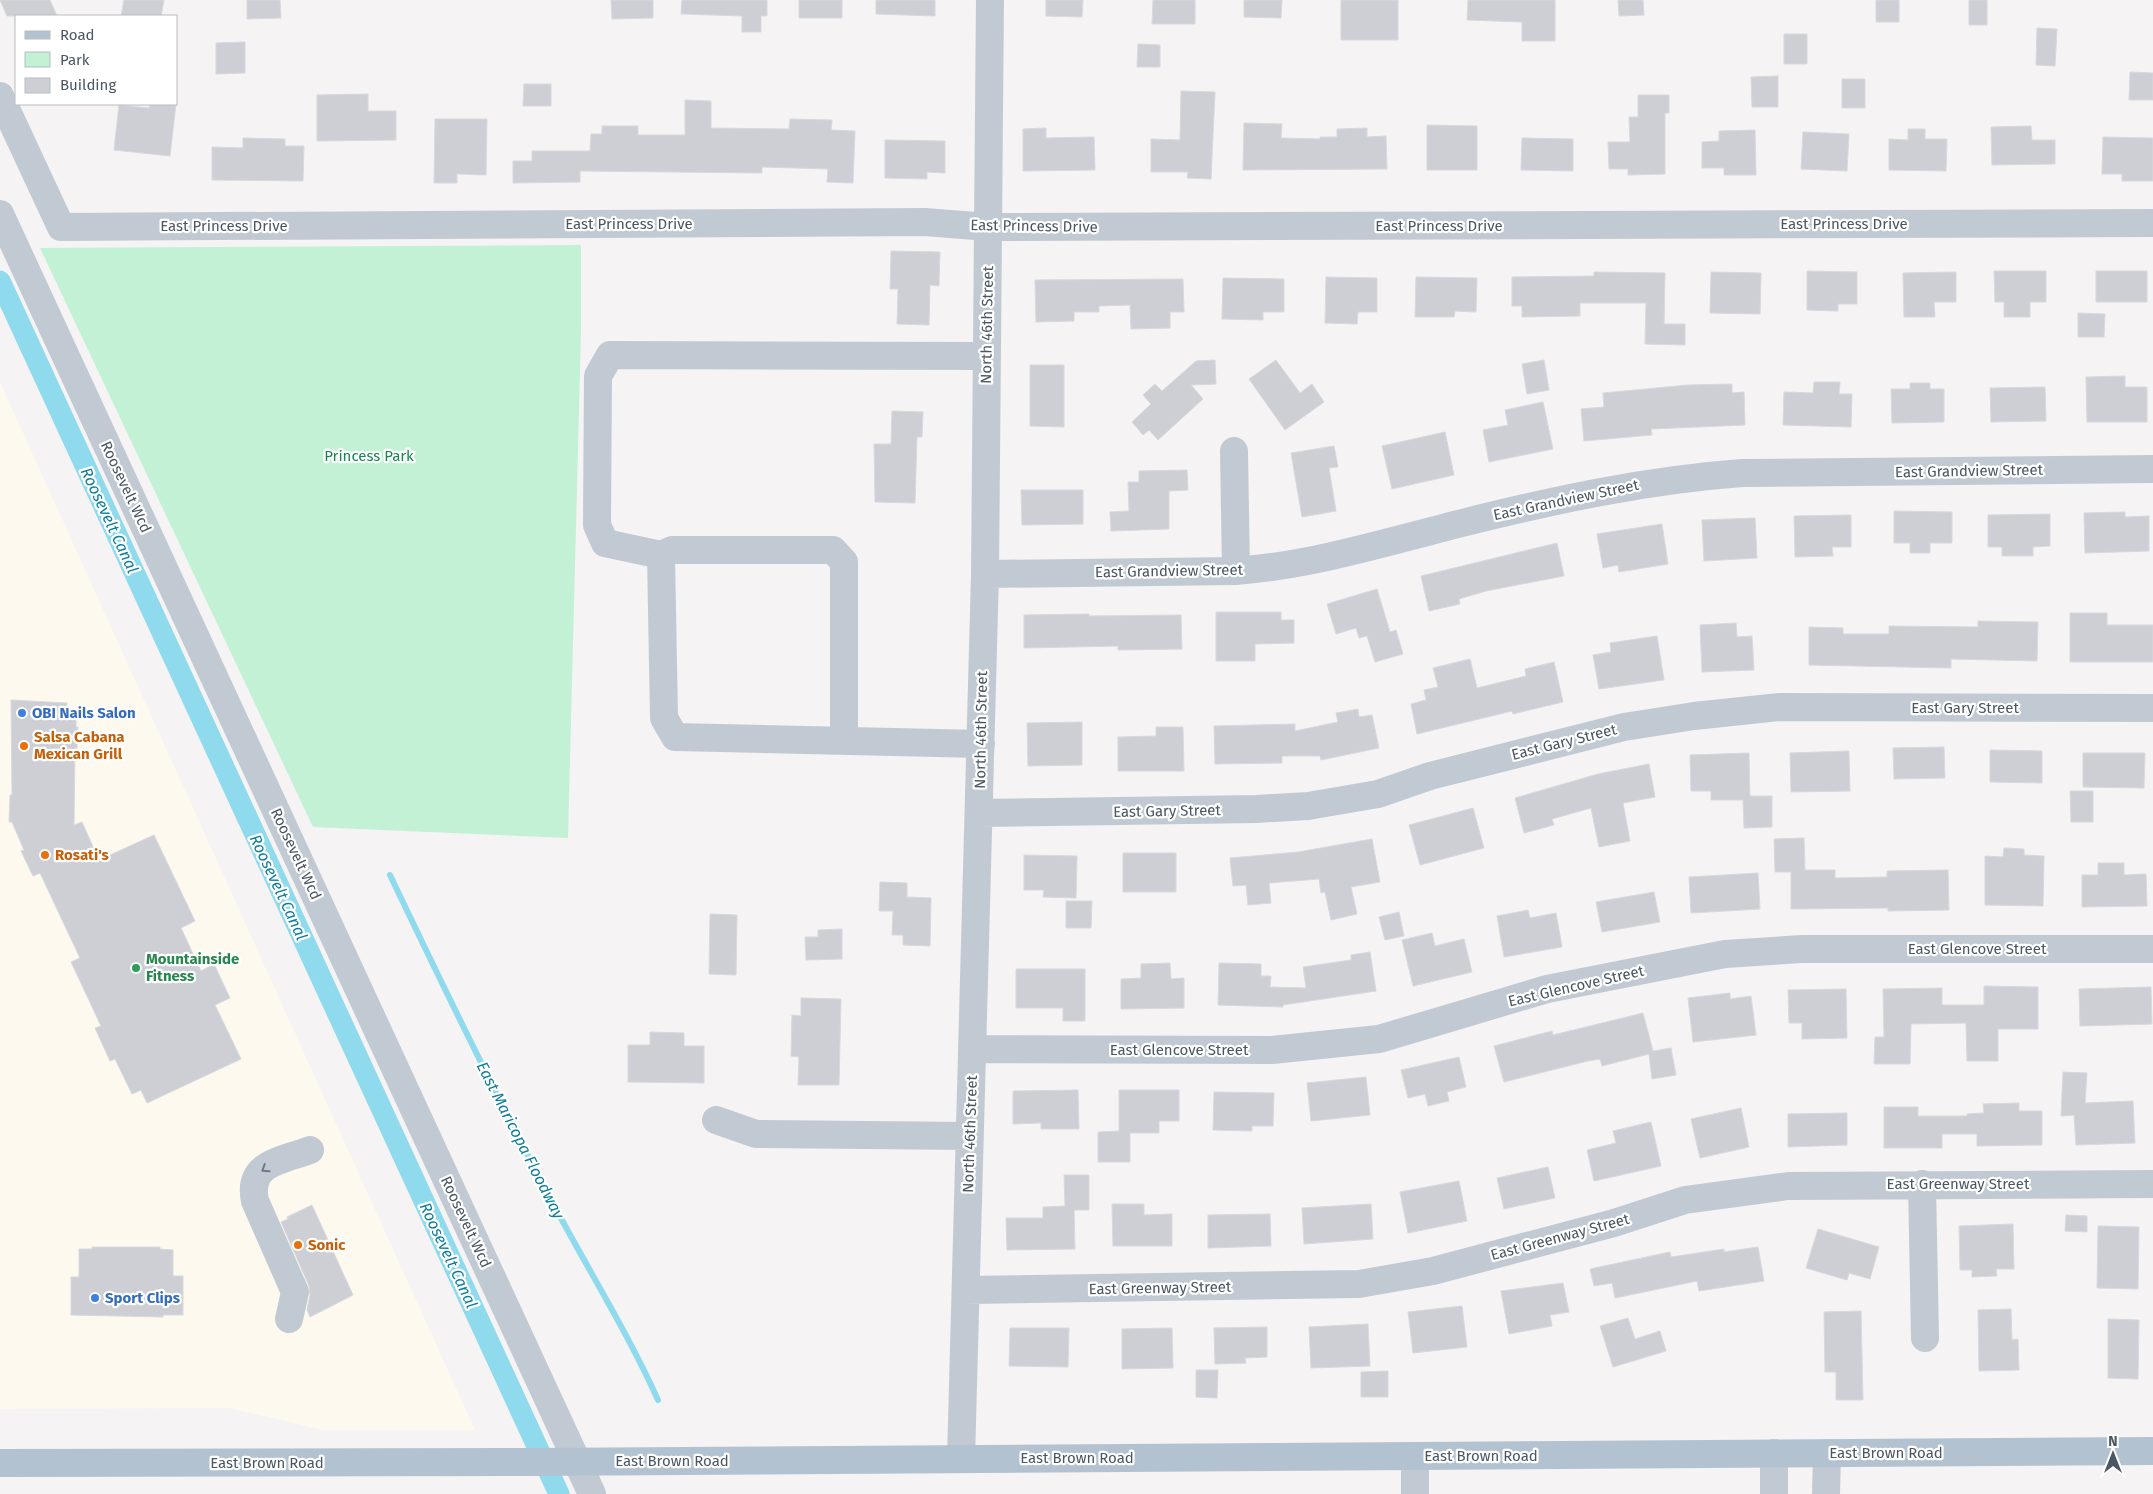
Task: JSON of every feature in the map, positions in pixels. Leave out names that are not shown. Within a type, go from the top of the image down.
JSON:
[{"type":"main road","name":"East Brown Road","points":[[0,1463],[568,1462],[2153,1451]]},
{"type":"street","name":"North 46th Street","points":[[961,1459],[985,574],[990,0]]},
{"type":"street","name":"East Princess Drive","points":[[0,96],[61,227],[925,222],[988,227],[2153,223]]},
{"type":"street","name":"Roosevelt Wcd","points":[[0,214],[568,1462],[592,1494]]},
{"type":"street","points":[[844,741],[844,562],[833,550],[672,550],[661,555],[605,543],[597,525],[598,376],[610,355],[987,356]]},
{"type":"street","points":[[1234,451],[1236,571]]},
{"type":"street","name":"East Grandview Street","points":[[985,574],[1236,571],[1275,568],[1322,559],[1497,514],[1613,489],[1689,477],[1742,473],[2153,469]]},
{"type":"street","points":[[661,555],[664,718],[676,737],[981,744]]},
{"type":"street","name":"East Gary Street","points":[[980,813],[1256,810],[1308,806],[1378,794],[1448,771],[1624,727],[1694,716],[1780,707],[2153,708]]},
{"type":"street","name":"East Glencove Street","points":[[973,1049],[1272,1050],[1380,1039],[1547,989],[1724,954],[1802,949],[2153,950]]},
{"type":"street","points":[[716,1120],[756,1134],[969,1136]]},
{"type":"street","points":[[288,1319],[295,1292],[254,1201],[252,1185],[255,1176],[269,1165],[310,1150]]},
{"type":"street","points":[[1922,1184],[1925,1338]]},
{"type":"street","name":"East Greenway Street","points":[[966,1290],[1359,1284],[1433,1271],[1614,1223],[1685,1200],[1788,1186],[2153,1184]]},
{"type":"street","points":[[1774,1453],[1774,1494]]},
{"type":"street","points":[[1826,1494],[1827,1453]]},
{"type":"street","points":[[1415,1456],[1415,1494]]},
{"type":"shaded area","points":[[0,382],[475,1430],[323,1430],[229,1408],[0,1409]]},
{"type":"green space","name":"Princess Park","points":[[581,245],[581,332],[568,838],[313,827],[40,248]]},
{"type":"building","points":[[0,0],[50,0],[57,15],[15,15],[7,16]]},
{"type":"building","points":[[124,0],[164,0],[161,15],[121,15]]},
{"type":"building","points":[[247,0],[280,0],[281,18],[247,19]]},
{"type":"building","points":[[611,0],[653,0],[653,18],[612,19]]},
{"type":"building","points":[[682,0],[767,0],[767,16],[761,16],[761,32],[742,32],[742,16],[681,14]]},
{"type":"building","points":[[799,0],[842,0],[842,18],[799,18]]},
{"type":"building","points":[[876,0],[935,0],[935,16],[876,14]]},
{"type":"building","points":[[1046,0],[1083,0],[1082,17],[1046,16]]},
{"type":"building","points":[[1153,0],[1195,0],[1195,24],[1152,24]]},
{"type":"building","points":[[1244,0],[1282,0],[1281,18],[1244,17]]},
{"type":"building","points":[[1341,0],[1398,0],[1398,40],[1341,40]]},
{"type":"building","points":[[1468,0],[1555,0],[1555,41],[1522,41],[1522,22],[1467,20]]},
{"type":"building","points":[[1618,0],[1643,0],[1644,15],[1619,16]]},
{"type":"building","points":[[1876,0],[1899,0],[1899,22],[1876,22]]},
{"type":"building","points":[[1969,0],[1987,0],[1987,25],[1969,25]]},
{"type":"building","points":[[2037,28],[2057,29],[2055,66],[2036,65]]},
{"type":"building","points":[[1784,34],[1807,34],[1807,64],[1784,64]]},
{"type":"building","points":[[245,42],[245,73],[216,74],[216,43]]},
{"type":"building","points":[[1138,44],[1160,45],[1160,67],[1137,67]]},
{"type":"building","points":[[2130,72],[2153,73],[2153,100],[2129,100]]},
{"type":"building","points":[[1778,76],[1778,107],[1752,107],[1751,77]]},
{"type":"building","points":[[1842,79],[1865,79],[1865,108],[1842,108]]},
{"type":"building","points":[[524,84],[551,84],[551,106],[523,106]]},
{"type":"building","points":[[1181,91],[1215,92],[1211,179],[1187,178],[1188,172],[1151,172],[1151,139],[1180,140]]},
{"type":"building","points":[[368,94],[368,111],[396,111],[396,140],[317,141],[317,95]]},
{"type":"building","points":[[1638,95],[1669,95],[1669,113],[1665,113],[1665,174],[1628,175],[1628,169],[1609,169],[1608,142],[1630,142],[1629,117],[1638,117]]},
{"type":"building","points":[[685,100],[711,101],[711,128],[789,129],[790,119],[832,120],[831,130],[855,131],[853,183],[827,182],[828,169],[762,167],[762,173],[580,171],[580,182],[513,183],[513,161],[532,161],[532,151],[590,151],[591,134],[602,134],[602,126],[638,126],[638,135],[685,135]]},
{"type":"building","points":[[119,105],[149,108],[150,105],[176,105],[170,156],[114,150]]},
{"type":"building","points":[[435,119],[487,119],[486,175],[457,174],[457,183],[434,183]]},
{"type":"building","points":[[1244,123],[1282,124],[1281,138],[1320,139],[1320,137],[1337,137],[1337,129],[1367,128],[1367,137],[1386,136],[1387,169],[1243,170]]},
{"type":"building","points":[[1427,125],[1477,126],[1477,170],[1427,170]]},
{"type":"building","points":[[2031,126],[2032,140],[2055,140],[2055,164],[1992,165],[1991,127]]},
{"type":"building","points":[[1046,128],[1046,138],[1094,137],[1095,170],[1023,171],[1023,129]]},
{"type":"building","points":[[1908,129],[1925,129],[1925,139],[1947,139],[1946,171],[1889,170],[1889,139],[1908,140]]},
{"type":"building","points":[[1755,130],[1756,175],[1724,175],[1724,168],[1702,168],[1702,142],[1719,141],[1719,131]]},
{"type":"building","points":[[1803,132],[1849,134],[1847,171],[1801,169]]},
{"type":"building","points":[[2103,137],[2153,138],[2153,181],[2122,181],[2122,174],[2102,174]]},
{"type":"building","points":[[243,138],[285,139],[285,146],[304,146],[303,181],[212,180],[212,147],[243,148]]},
{"type":"building","points":[[1522,138],[1573,139],[1573,171],[1521,170]]},
{"type":"building","points":[[885,140],[945,141],[945,173],[927,172],[927,179],[885,178]]},
{"type":"building","points":[[891,251],[940,252],[939,286],[930,285],[929,325],[897,324],[898,289],[890,289]]},
{"type":"building","points":[[1807,271],[1857,272],[1857,304],[1838,304],[1838,311],[1807,310]]},
{"type":"building","points":[[1994,271],[2046,271],[2046,302],[2030,302],[2030,317],[2004,317],[2004,302],[1995,302]]},
{"type":"building","points":[[2096,271],[2147,271],[2147,302],[2096,302]]},
{"type":"building","points":[[1594,272],[1665,273],[1664,324],[1685,324],[1685,345],[1645,344],[1646,303],[1580,303],[1580,316],[1522,317],[1522,306],[1512,306],[1512,277],[1594,276]]},
{"type":"building","points":[[1711,272],[1761,273],[1760,314],[1710,313]]},
{"type":"building","points":[[1956,272],[1956,302],[1934,302],[1935,317],[1904,317],[1903,273]]},
{"type":"building","points":[[1326,277],[1377,278],[1377,312],[1358,312],[1357,324],[1325,323]]},
{"type":"building","points":[[1416,277],[1477,278],[1476,312],[1455,311],[1454,317],[1415,317]]},
{"type":"building","points":[[1223,278],[1284,279],[1284,312],[1263,312],[1263,320],[1222,319]]},
{"type":"building","points":[[1183,279],[1184,312],[1170,312],[1170,328],[1131,329],[1130,305],[1099,306],[1099,312],[1074,312],[1074,321],[1036,322],[1035,280]]},
{"type":"building","points":[[2078,313],[2105,314],[2104,337],[2078,337]]},
{"type":"building","points":[[1215,360],[1216,384],[1191,385],[1203,399],[1158,440],[1149,430],[1143,435],[1132,422],[1151,404],[1143,395],[1155,384],[1162,391],[1196,361]]},
{"type":"building","points":[[1276,360],[1300,393],[1312,384],[1324,402],[1285,430],[1249,379]]},
{"type":"building","points":[[1544,360],[1549,390],[1527,394],[1522,364]]},
{"type":"building","points":[[1030,365],[1064,365],[1064,427],[1030,426]]},
{"type":"building","points":[[2125,376],[2125,387],[2147,387],[2147,422],[2087,422],[2086,377]]},
{"type":"building","points":[[1814,382],[1840,382],[1839,394],[1852,394],[1851,427],[1783,425],[1784,392],[1813,393]]},
{"type":"building","points":[[1910,383],[1930,383],[1930,389],[1944,389],[1944,422],[1892,423],[1891,389],[1910,389]]},
{"type":"building","points":[[1732,384],[1732,393],[1744,392],[1745,425],[1651,429],[1652,435],[1584,441],[1581,409],[1604,407],[1603,393],[1688,385]]},
{"type":"building","points":[[2045,387],[2046,421],[1991,422],[1990,388]]},
{"type":"building","points":[[1543,402],[1553,449],[1489,462],[1483,430],[1508,425],[1505,410]]},
{"type":"building","points":[[892,411],[923,412],[922,437],[917,437],[915,503],[875,502],[874,444],[891,444]]},
{"type":"building","points":[[1445,432],[1454,475],[1392,489],[1382,446]]},
{"type":"building","points":[[1334,446],[1338,467],[1329,468],[1336,511],[1302,517],[1291,453]]},
{"type":"building","points":[[1187,470],[1188,490],[1169,491],[1169,529],[1111,531],[1110,512],[1129,511],[1128,482],[1139,482],[1139,471]]},
{"type":"building","points":[[1021,490],[1083,490],[1083,524],[1022,525]]},
{"type":"building","points":[[1894,511],[1952,512],[1952,543],[1930,543],[1930,553],[1910,553],[1910,543],[1894,543]]},
{"type":"building","points":[[2125,512],[2125,517],[2149,516],[2149,551],[2085,553],[2084,513]]},
{"type":"building","points":[[2050,514],[2050,546],[2033,547],[2033,556],[2002,556],[2002,547],[1988,547],[1988,515]]},
{"type":"building","points":[[1851,515],[1851,547],[1832,547],[1833,556],[1795,557],[1794,516]]},
{"type":"building","points":[[1755,518],[1757,558],[1704,561],[1702,520]]},
{"type":"building","points":[[1662,524],[1668,564],[1619,572],[1618,565],[1603,568],[1597,534]]},
{"type":"building","points":[[1557,543],[1564,576],[1486,591],[1459,599],[1460,604],[1429,611],[1421,576]]},
{"type":"building","points":[[1377,589],[1390,632],[1396,630],[1403,654],[1375,662],[1367,636],[1359,638],[1356,628],[1336,634],[1327,604]]},
{"type":"building","points":[[1216,612],[1281,612],[1281,620],[1294,620],[1294,643],[1255,644],[1255,661],[1216,661]]},
{"type":"building","points":[[2070,613],[2107,613],[2107,625],[2153,625],[2153,662],[2070,662]]},
{"type":"building","points":[[1089,614],[1089,616],[1181,615],[1182,649],[1118,650],[1118,646],[1024,648],[1024,615]]},
{"type":"building","points":[[1978,621],[2038,622],[2037,661],[1951,659],[1951,668],[1809,665],[1809,627],[1843,628],[1843,634],[1889,634],[1889,626],[1978,627]]},
{"type":"building","points":[[1736,623],[1737,637],[1752,636],[1754,670],[1702,672],[1700,625]]},
{"type":"building","points":[[1657,636],[1664,680],[1599,689],[1593,655],[1611,652],[1610,643]]},
{"type":"building","points":[[1470,659],[1477,688],[1526,676],[1525,669],[1554,662],[1563,702],[1513,714],[1512,711],[1417,734],[1411,704],[1426,700],[1424,690],[1438,687],[1433,668]]},
{"type":"building","name":"Mountainside Fitness","points":[[11,700],[67,703],[67,711],[76,711],[76,727],[78,727],[77,748],[75,748],[74,825],[82,822],[99,860],[154,835],[195,921],[181,928],[201,971],[214,964],[230,998],[215,1005],[241,1059],[147,1103],[141,1090],[132,1094],[115,1059],[110,1061],[95,1028],[101,1026],[71,962],[80,958],[40,873],[33,876],[21,851],[24,850],[12,822],[9,822],[10,795],[12,795]]},
{"type":"building","points":[[1358,709],[1359,717],[1372,715],[1379,748],[1321,760],[1320,756],[1282,756],[1282,763],[1215,764],[1214,726],[1295,724],[1295,731],[1338,722],[1336,713]]},
{"type":"building","points":[[1082,722],[1082,765],[1028,766],[1027,723]]},
{"type":"building","points":[[1156,727],[1183,727],[1184,771],[1118,771],[1118,737],[1156,736]]},
{"type":"building","points":[[1944,747],[1945,778],[1894,779],[1893,748]]},
{"type":"building","points":[[1990,750],[2042,751],[2042,783],[1990,782]]},
{"type":"building","points":[[1849,751],[1850,791],[1791,792],[1790,753]]},
{"type":"building","points":[[1749,753],[1750,796],[1772,796],[1772,827],[1744,828],[1743,800],[1711,800],[1711,791],[1691,791],[1690,755]]},
{"type":"building","points":[[2083,753],[2145,753],[2144,788],[2083,787]]},
{"type":"building","points":[[1649,764],[1655,797],[1623,803],[1630,841],[1599,847],[1591,808],[1552,819],[1554,825],[1524,833],[1515,798],[1598,774]]},
{"type":"building","points":[[2070,791],[2093,791],[2093,822],[2071,822]]},
{"type":"building","points":[[1473,808],[1484,848],[1420,865],[1409,825]]},
{"type":"building","points":[[1804,838],[1805,870],[1835,870],[1835,878],[1887,877],[1887,871],[1948,870],[1949,910],[1888,911],[1888,908],[1791,909],[1791,872],[1775,872],[1774,839]]},
{"type":"building","points":[[1372,839],[1380,882],[1351,887],[1357,914],[1331,920],[1325,892],[1321,893],[1319,879],[1269,883],[1271,903],[1248,905],[1246,885],[1233,886],[1230,858],[1298,852]]},
{"type":"building","points":[[2004,848],[2024,849],[2024,855],[2044,856],[2043,906],[1985,905],[1985,856],[2003,857]]},
{"type":"building","points":[[1123,853],[1176,853],[1176,892],[1123,892]]},
{"type":"building","points":[[1024,855],[1077,856],[1076,898],[1043,897],[1044,890],[1024,890]]},
{"type":"building","points":[[2098,863],[2124,863],[2124,875],[2146,874],[2147,906],[2082,907],[2082,875],[2098,875]]},
{"type":"building","points":[[1758,873],[1760,909],[1691,913],[1689,877]]},
{"type":"building","points":[[880,882],[907,883],[907,897],[931,898],[930,946],[903,945],[903,935],[892,935],[893,911],[879,911]]},
{"type":"building","points":[[1654,892],[1660,922],[1602,932],[1596,902]]},
{"type":"building","points":[[1066,901],[1092,901],[1091,928],[1066,928]]},
{"type":"building","points":[[1528,910],[1530,918],[1556,913],[1562,947],[1504,957],[1497,916]]},
{"type":"building","points":[[1399,912],[1404,936],[1385,940],[1379,917]]},
{"type":"building","points":[[710,914],[737,915],[736,975],[709,974]]},
{"type":"building","points":[[842,929],[842,959],[806,960],[805,937],[818,937],[818,930]]},
{"type":"building","points":[[1432,933],[1435,946],[1464,939],[1472,972],[1413,986],[1402,940]]},
{"type":"building","points":[[1370,952],[1376,991],[1283,1005],[1283,1007],[1218,1005],[1219,963],[1261,964],[1261,976],[1271,976],[1270,987],[1306,988],[1303,967],[1351,960],[1351,955]]},
{"type":"building","points":[[1170,963],[1171,979],[1184,978],[1184,1008],[1121,1009],[1121,979],[1141,978],[1141,964]]},
{"type":"building","points":[[1016,969],[1085,969],[1085,1021],[1063,1021],[1063,1008],[1016,1008]]},
{"type":"building","points":[[1984,986],[2038,987],[2038,1029],[1998,1029],[1998,1061],[1967,1061],[1966,1023],[1911,1024],[1910,1064],[1874,1064],[1875,1037],[1884,1037],[1883,989],[1942,988],[1942,1005],[1984,1005]]},
{"type":"building","points":[[2151,987],[2152,1024],[2080,1026],[2079,989]]},
{"type":"building","points":[[1846,989],[1847,1038],[1802,1039],[1802,1023],[1789,1023],[1788,990]]},
{"type":"building","points":[[1730,993],[1730,999],[1751,996],[1756,1035],[1693,1042],[1688,998]]},
{"type":"building","points":[[801,998],[841,999],[839,1085],[798,1085],[799,1057],[791,1056],[792,1015],[801,1016]]},
{"type":"building","points":[[1643,1013],[1653,1051],[1671,1048],[1676,1075],[1652,1079],[1649,1054],[1602,1066],[1600,1059],[1588,1061],[1504,1082],[1494,1046],[1552,1031],[1553,1035]]},
{"type":"building","points":[[650,1032],[684,1033],[684,1046],[704,1046],[704,1083],[628,1082],[628,1045],[650,1045]]},
{"type":"building","points":[[1459,1057],[1466,1087],[1447,1092],[1449,1101],[1428,1106],[1425,1094],[1408,1098],[1401,1070]]},
{"type":"building","points":[[2063,1072],[2087,1073],[2085,1103],[2133,1101],[2135,1143],[2076,1145],[2074,1115],[2061,1116]]},
{"type":"building","points":[[1366,1077],[1370,1115],[1311,1121],[1307,1083]]},
{"type":"building","points":[[1078,1090],[1079,1129],[1041,1129],[1041,1123],[1013,1124],[1013,1091]]},
{"type":"building","points":[[1119,1090],[1179,1090],[1179,1121],[1159,1121],[1159,1133],[1130,1133],[1130,1162],[1098,1162],[1098,1132],[1119,1131]]},
{"type":"building","points":[[1214,1092],[1274,1093],[1273,1126],[1252,1126],[1252,1131],[1213,1130]]},
{"type":"building","points":[[2019,1103],[2019,1111],[2042,1111],[2042,1145],[1977,1146],[1977,1134],[1942,1134],[1942,1148],[1884,1148],[1884,1107],[1918,1107],[1918,1116],[1967,1116],[1967,1114],[1984,1113],[1983,1104]]},
{"type":"building","points":[[1741,1108],[1749,1147],[1700,1158],[1691,1119]]},
{"type":"building","points":[[1847,1113],[1847,1145],[1788,1147],[1788,1114]]},
{"type":"building","points":[[1651,1122],[1661,1166],[1594,1181],[1587,1150],[1616,1143],[1613,1131]]},
{"type":"building","points":[[1548,1167],[1555,1198],[1504,1209],[1497,1178]]},
{"type":"building","points":[[1064,1175],[1089,1175],[1089,1210],[1074,1210],[1075,1249],[1007,1250],[1006,1218],[1043,1218],[1043,1207],[1065,1206]]},
{"type":"building","points":[[1459,1181],[1467,1221],[1408,1233],[1400,1192]]},
{"type":"building","points":[[1112,1204],[1144,1204],[1144,1215],[1172,1214],[1172,1246],[1113,1246]]},
{"type":"building","points":[[1371,1204],[1373,1239],[1304,1244],[1302,1208]]},
{"type":"building","points":[[312,1205],[353,1295],[310,1317],[307,1310],[310,1295],[309,1286],[281,1222]]},
{"type":"building","points":[[1270,1214],[1271,1246],[1208,1248],[1208,1215]]},
{"type":"building","points":[[2066,1215],[2087,1216],[2087,1232],[2065,1231]]},
{"type":"building","points":[[2013,1224],[2014,1269],[1996,1269],[1997,1276],[1972,1277],[1972,1270],[1960,1270],[1959,1226]]},
{"type":"building","points":[[2098,1226],[2139,1227],[2138,1289],[2097,1288]]},
{"type":"building","points":[[1818,1229],[1879,1247],[1870,1279],[1849,1273],[1847,1280],[1806,1268]]},
{"type":"building","points":[[92,1247],[160,1247],[160,1249],[173,1250],[173,1276],[183,1276],[183,1315],[163,1315],[163,1317],[71,1315],[71,1277],[79,1277],[79,1249],[92,1249]]},
{"type":"building","points":[[1758,1247],[1764,1281],[1699,1291],[1697,1281],[1615,1298],[1612,1283],[1594,1286],[1590,1269],[1670,1252],[1671,1257],[1724,1249],[1724,1252]]},
{"type":"building","points":[[1563,1283],[1569,1312],[1550,1315],[1552,1326],[1509,1334],[1501,1291]]},
{"type":"building","points":[[1462,1306],[1467,1347],[1413,1353],[1408,1312]]},
{"type":"building","points":[[2011,1309],[2012,1340],[2018,1339],[2019,1370],[1979,1371],[1978,1310]]},
{"type":"building","points":[[1861,1311],[1863,1400],[1836,1400],[1836,1372],[1825,1372],[1824,1312]]},
{"type":"building","points":[[1628,1318],[1635,1339],[1660,1331],[1666,1351],[1613,1367],[1600,1326]]},
{"type":"building","points":[[2108,1319],[2139,1320],[2138,1379],[2108,1378]]},
{"type":"building","points":[[1368,1324],[1370,1366],[1311,1368],[1309,1327]]},
{"type":"building","points":[[1267,1327],[1267,1357],[1245,1358],[1246,1363],[1215,1364],[1214,1328]]},
{"type":"building","points":[[1010,1328],[1069,1328],[1068,1367],[1009,1366]]},
{"type":"building","points":[[1172,1328],[1173,1368],[1122,1369],[1122,1329]]},
{"type":"building","points":[[1196,1370],[1218,1370],[1217,1398],[1196,1397]]},
{"type":"building","points":[[1388,1371],[1388,1397],[1361,1397],[1361,1372]]},
{"type":"waterway","name":"Roosevelt Canal","points":[[0,281],[559,1494]]},
{"type":"waterway","name":"East Maricopa Floodway","points":[[390,875],[507,1115],[646,1374],[658,1400]]},
{"type":"place","name":"OBI Nails Salon","points":[[22,713]]},
{"type":"place","name":"Salsa Cabana Mexican Grill","points":[[24,746]]},
{"type":"place","name":"Rosati's","points":[[45,855]]},
{"type":"place","name":"Mountainside Fitness","points":[[136,968]]},
{"type":"place","name":"Sonic","points":[[298,1245]]},
{"type":"place","name":"Sport Clips","points":[[95,1298]]}]
